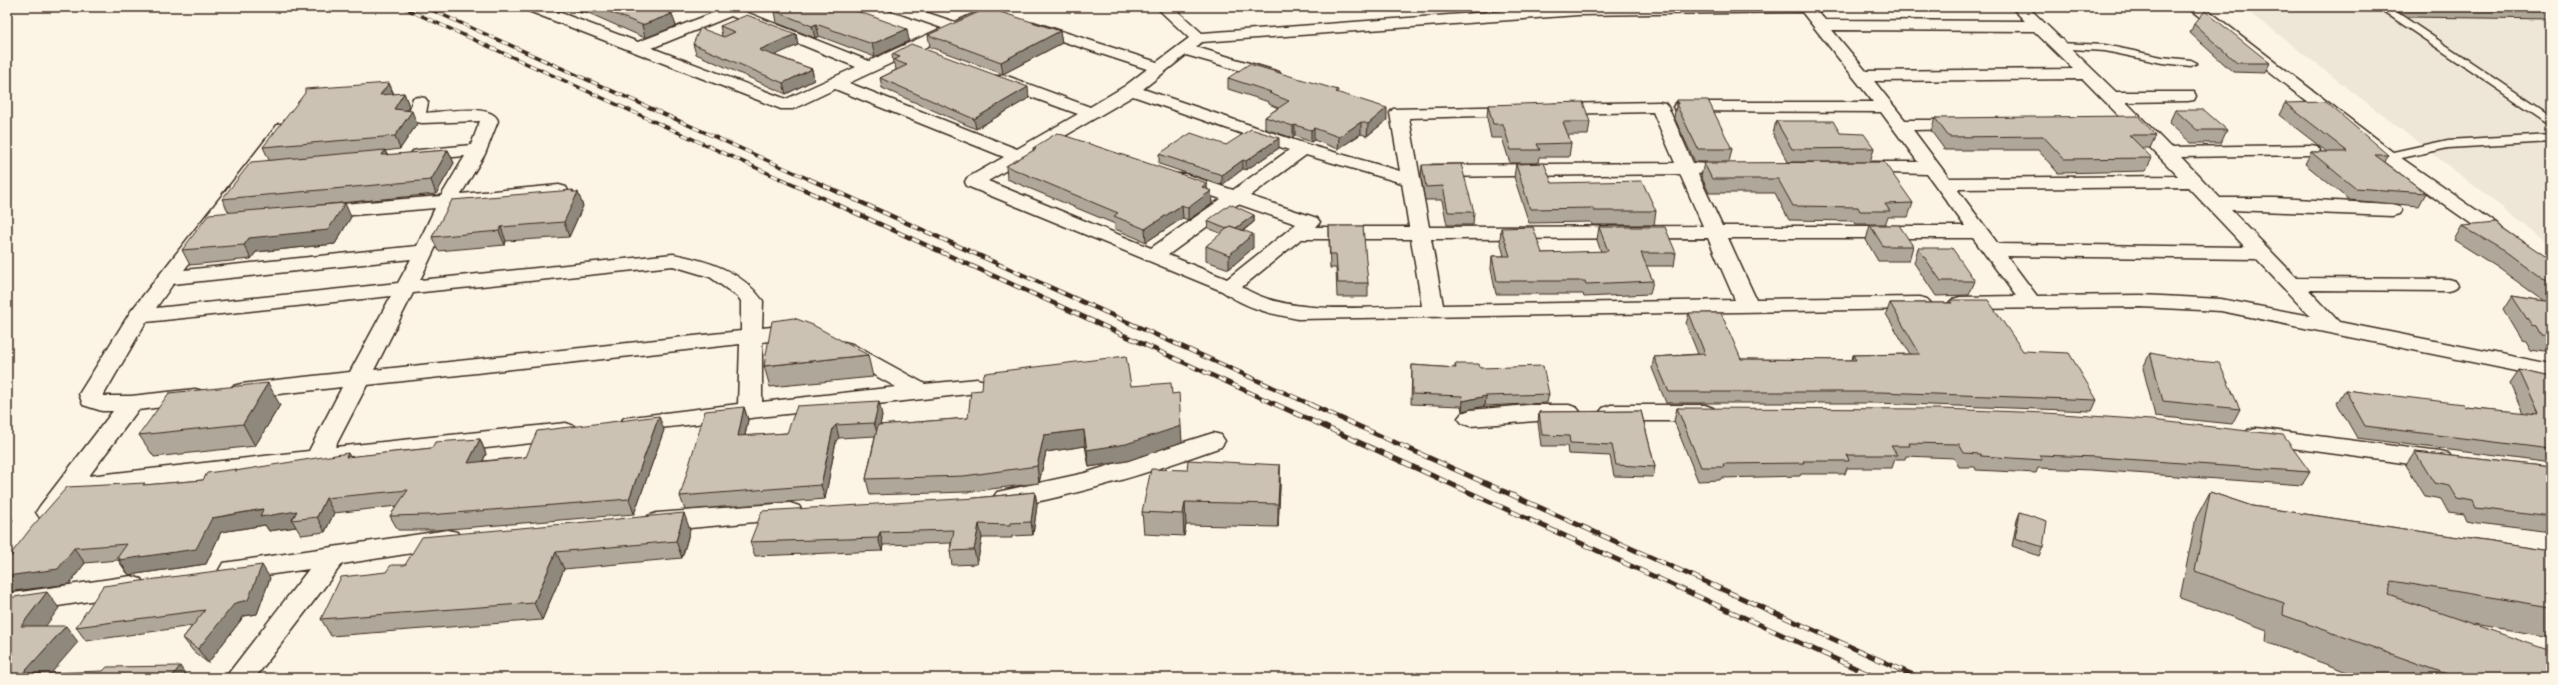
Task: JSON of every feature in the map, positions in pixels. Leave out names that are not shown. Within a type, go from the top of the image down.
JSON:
[{"type":"street","points":[[531,7],[787,105],[995,10],[1015,21],[1160,68]]},
{"type":"street","points":[[895,7],[955,27]]},
{"type":"street","points":[[1164,7],[1198,38]]},
{"type":"street","points":[[2019,7],[2138,123],[2192,182],[2331,326]]},
{"type":"street","points":[[2195,7],[2388,157],[2551,270]]},
{"type":"street","points":[[638,48],[730,8],[870,67]]},
{"type":"street","points":[[2031,302],[1981,232],[1900,125],[1807,8],[1577,9],[1198,38],[1131,90],[974,182],[1229,287],[1247,299],[1271,308],[1298,313],[2141,301],[2221,305],[2551,371]]},
{"type":"street","points":[[1820,25],[2038,26]]},
{"type":"street","points":[[912,47],[935,56]]},
{"type":"street","points":[[1184,49],[1292,81]]},
{"type":"street","points":[[1860,76],[2087,74]]},
{"type":"street","points":[[987,75],[1092,113]]},
{"type":"street","points":[[835,83],[1018,156]]},
{"type":"street","points":[[1131,90],[1304,149],[1410,176],[1718,168]]},
{"type":"street","points":[[2111,97],[2188,96]]},
{"type":"street","points":[[317,458],[426,251],[448,200],[477,150],[489,121],[488,117],[477,115],[417,117],[419,102]]},
{"type":"street","points":[[1434,312],[1410,176],[1391,111],[1659,107],[1885,107]]},
{"type":"street","points":[[1659,107],[1748,306]]},
{"type":"street","points":[[296,111],[139,316],[91,394],[91,400],[102,404],[131,403],[800,330],[824,339],[921,392]]},
{"type":"street","points":[[2115,123],[2138,123]]},
{"type":"street","points":[[1900,125],[1977,124]]},
{"type":"street","points":[[1052,136],[1074,144]]},
{"type":"street","points":[[1153,256],[1304,149]]},
{"type":"street","points":[[400,157],[477,150]]},
{"type":"street","points":[[2165,152],[2311,150]]},
{"type":"street","points":[[252,169],[276,167]]},
{"type":"street","points":[[1845,168],[1932,168]]},
{"type":"street","points":[[1162,173],[1310,222],[1229,287]]},
{"type":"street","points":[[1944,184],[2192,182]]},
{"type":"street","points":[[298,214],[569,190]]},
{"type":"street","points":[[2214,204],[2275,204],[2392,210]]},
{"type":"street","points":[[212,222],[235,220]]},
{"type":"street","points":[[1297,233],[1981,232]]},
{"type":"street","points":[[1994,250],[2261,253]]},
{"type":"street","points":[[167,278],[426,251]]},
{"type":"street","points":[[139,316],[673,260],[689,263],[736,282],[746,290],[752,301],[753,334],[750,410]]},
{"type":"street","points":[[2291,284],[2448,285]]},
{"type":"street","points":[[68,487],[317,458],[977,386]]},
{"type":"street","points":[[34,532],[131,403]]},
{"type":"street","points":[[1470,418],[1528,413],[1728,413]]},
{"type":"street","points":[[2231,433],[2464,463]]},
{"type":"street","points":[[982,501],[1051,492],[1131,470],[1213,441]]},
{"type":"street","points":[[636,523],[817,510]]},
{"type":"street","points":[[210,574],[334,555],[471,537]]},
{"type":"street","points":[[239,678],[334,555]]},
{"type":"street","points":[[7,604],[155,582]]},
{"type":"lane","points":[[2382,7],[2551,121]]},
{"type":"lane","points":[[2058,46],[2105,48],[2162,60],[2192,63]]},
{"type":"lane","points":[[2388,157],[2448,144],[2551,138]]},
{"type":"shaded area","points":[[2241,7],[2551,7],[2551,245],[2274,31]]},
{"type":"building","points":[[598,7],[656,7],[672,14],[642,25]]},
{"type":"building","points":[[784,7],[846,7],[907,29],[872,44],[816,24],[812,26],[775,11]]},
{"type":"building","points":[[988,8],[1060,31],[1001,62],[928,35]]},
{"type":"building","points":[[2205,11],[2270,63],[2237,63],[2194,24]]},
{"type":"building","points":[[747,15],[796,34],[759,50],[812,69],[783,83],[693,44],[700,28],[724,37],[735,32],[720,26]]},
{"type":"building","points":[[911,44],[1028,87],[974,119],[880,78],[907,65],[894,60],[900,57],[892,54]]},
{"type":"building","points":[[1249,64],[1338,90],[1336,92],[1387,108],[1368,124],[1361,122],[1339,137],[1314,128],[1311,130],[1295,125],[1293,126],[1265,117],[1289,101],[1269,93],[1271,92],[1228,78]]},
{"type":"building","points":[[389,83],[380,95],[404,93],[394,109],[412,111],[395,136],[263,147],[305,93],[305,89]]},
{"type":"building","points":[[1677,100],[1708,100],[1732,149],[1698,149],[1676,104],[1678,104]]},
{"type":"building","points":[[1583,102],[1590,122],[1563,122],[1571,143],[1537,144],[1540,150],[1511,150],[1503,124],[1493,124],[1488,105]]},
{"type":"building","points":[[2326,102],[2388,155],[2375,155],[2426,193],[2355,188],[2311,152],[2348,152],[2285,103]]},
{"type":"building","points":[[2175,110],[2204,110],[2227,130],[2197,130]]},
{"type":"building","points":[[2138,116],[2156,135],[2129,135],[2152,158],[2064,159],[2043,136],[1949,137],[1935,118]]},
{"type":"building","points":[[1776,121],[1833,121],[1840,133],[1864,134],[1874,148],[1792,149]]},
{"type":"building","points":[[1251,129],[1279,138],[1246,161],[1243,160],[1222,175],[1159,154],[1191,133],[1226,145]]},
{"type":"building","points":[[1057,133],[1207,183],[1202,187],[1211,191],[1188,208],[1182,205],[1145,229],[1114,216],[1118,213],[1006,166],[1036,149],[1033,148]]},
{"type":"building","points":[[385,150],[382,155],[448,150],[431,180],[222,199],[251,162]]},
{"type":"building","points":[[1884,162],[1913,203],[1885,204],[1890,211],[1860,211],[1858,207],[1793,206],[1778,179],[1712,179],[1704,163]]},
{"type":"building","points":[[1544,163],[1552,183],[1642,181],[1656,211],[1594,211],[1593,208],[1530,209],[1516,164]]},
{"type":"building","points":[[1461,164],[1474,212],[1448,212],[1443,186],[1426,187],[1422,165]]},
{"type":"building","points":[[573,190],[572,192],[578,192],[564,222],[501,227],[499,231],[432,237],[452,200]]},
{"type":"building","points":[[345,203],[328,230],[249,238],[244,245],[182,250],[209,214]]},
{"type":"building","points":[[1230,204],[1254,215],[1236,228],[1230,226],[1227,229],[1207,221]]},
{"type":"building","points":[[2496,223],[2551,260],[2551,285],[2506,252],[2462,226]]},
{"type":"building","points":[[1870,225],[1899,225],[1913,246],[1883,246]]},
{"type":"building","points":[[1230,226],[1253,234],[1229,255],[1206,246]]},
{"type":"building","points":[[1329,226],[1363,226],[1368,283],[1338,283],[1336,254],[1330,254]]},
{"type":"building","points":[[1533,227],[1542,253],[1608,251],[1599,227],[1665,227],[1676,253],[1641,253],[1653,281],[1586,284],[1585,281],[1497,281],[1492,256],[1510,256],[1501,228]]},
{"type":"building","points":[[1918,248],[1952,248],[1975,281],[1941,281]]},
{"type":"building","points":[[2512,296],[2551,302],[2551,336],[2541,335],[2536,326],[2531,325]]},
{"type":"building","points":[[1950,300],[1988,300],[2023,351],[2069,353],[2097,400],[1880,392],[1669,392],[1654,357],[1705,354],[1689,313],[1721,313],[1741,359],[1856,360],[1853,355],[1920,354],[1890,303],[1952,303]]},
{"type":"building","points":[[794,318],[813,325],[868,355],[764,366],[772,321]]},
{"type":"building","points":[[2150,353],[2186,360],[2219,363],[2240,409],[2163,401]]},
{"type":"building","points":[[1126,356],[1131,386],[1171,383],[1172,394],[1179,393],[1181,426],[1126,444],[1087,450],[1084,430],[1044,435],[1037,466],[964,476],[866,479],[878,425],[968,418],[971,391],[982,390],[983,376],[985,373]]},
{"type":"building","points":[[1455,364],[1479,364],[1480,368],[1543,366],[1549,394],[1486,396],[1463,401],[1462,396],[1412,394],[1412,365],[1456,368]]},
{"type":"building","points":[[2519,370],[2551,377],[2551,449],[2365,426],[2345,390],[2463,404],[2465,407],[2539,414]]},
{"type":"building","points":[[268,383],[243,424],[139,435],[169,393]]},
{"type":"building","points":[[879,401],[874,423],[836,425],[833,428],[821,485],[680,496],[705,411],[744,407],[738,436],[787,433],[797,406]]},
{"type":"building","points":[[1677,408],[1941,409],[2046,413],[2151,420],[2283,435],[2310,472],[2097,457],[2039,455],[2042,460],[1981,456],[1980,454],[1964,453],[1959,444],[1909,443],[1910,446],[1891,446],[1897,455],[1847,455],[1849,461],[1723,464],[1724,467],[1701,467]]},
{"type":"building","points":[[1641,411],[1655,467],[1616,465],[1612,445],[1570,443],[1569,436],[1542,435],[1539,412]]},
{"type":"building","points":[[659,416],[629,499],[429,515],[390,516],[408,490],[326,498],[317,517],[292,520],[297,511],[260,517],[263,509],[212,518],[196,549],[119,560],[120,558],[117,558],[127,544],[74,548],[58,569],[7,576],[7,561],[13,554],[11,554],[31,528],[67,487],[145,483],[143,485],[203,480],[207,473],[237,469],[235,471],[348,453],[346,457],[432,448],[435,442],[480,439],[468,463],[526,457],[537,431]]},
{"type":"building","points":[[2415,452],[2551,467],[2551,517],[2476,508],[2473,501],[2457,498],[2450,486],[2434,483]]},
{"type":"building","points":[[1188,460],[1280,465],[1278,504],[1185,502],[1183,514],[1142,512],[1151,469],[1187,470]]},
{"type":"building","points":[[1035,492],[1031,522],[1010,523],[1010,525],[979,524],[974,550],[950,551],[954,530],[880,532],[878,538],[750,542],[762,511],[975,498]]},
{"type":"building","points":[[2210,492],[2252,506],[2551,551],[2551,607],[2392,581],[2388,595],[2551,651],[2551,678],[2458,678],[2283,615],[2284,603],[2195,571]]},
{"type":"building","points":[[2020,512],[2047,521],[2043,547],[2015,538]]},
{"type":"building","points":[[684,513],[676,541],[556,552],[534,603],[321,619],[341,577],[386,572],[391,565],[405,565],[422,537]]},
{"type":"building","points":[[262,565],[248,600],[235,603],[198,649],[183,638],[205,610],[76,627],[103,586]]},
{"type":"building","points":[[47,592],[21,626],[66,626],[19,678],[7,678],[7,598]]},
{"type":"building","points":[[180,666],[171,678],[21,678],[24,674],[103,671],[107,667]]},
{"type":"railway","points":[[402,7],[783,180]]},
{"type":"railway","points":[[425,7],[811,180]]},
{"type":"railway","points":[[781,179],[1277,405]]},
{"type":"railway","points":[[809,179],[1312,405]]},
{"type":"railway","points":[[1275,404],[1877,678]]},
{"type":"railway","points":[[1309,404],[1920,678]]}]
